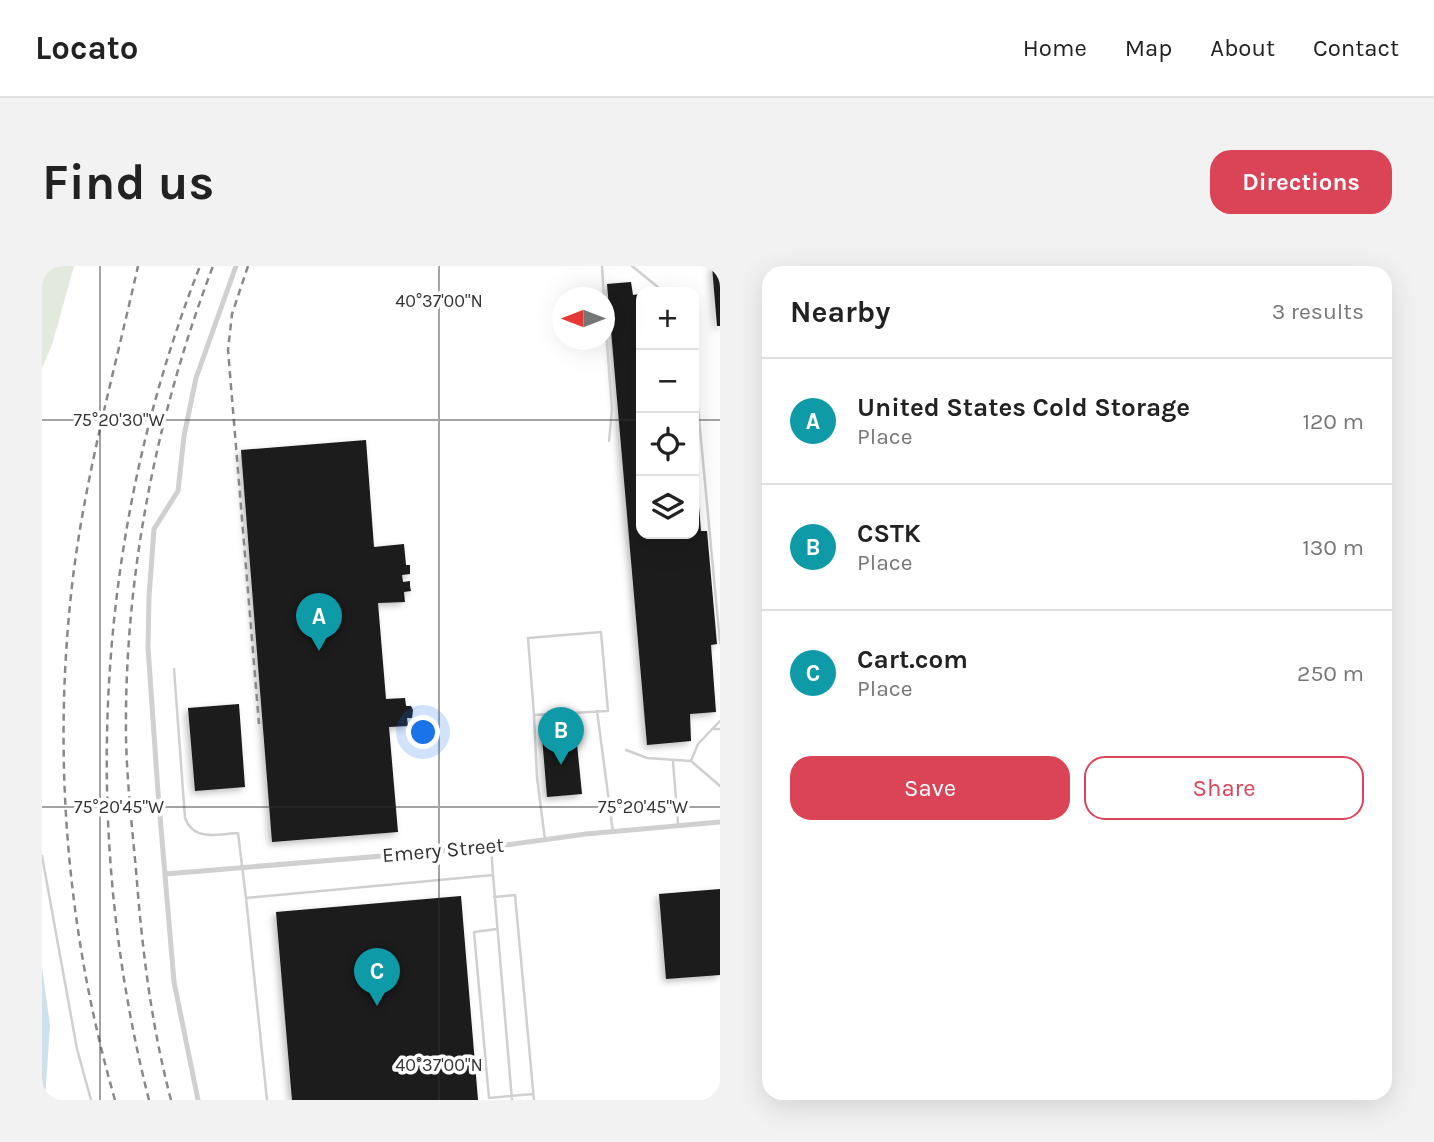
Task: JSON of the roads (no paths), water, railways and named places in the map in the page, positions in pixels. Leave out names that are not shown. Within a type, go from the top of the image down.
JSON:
[{"type":"street","points":[[198,1100],[174,982],[148,647],[154,529],[178,491],[184,436],[196,379],[236,266]]},
{"type":"street","name":"Emery Street","points":[[165,873],[491,847],[720,822]]},
{"type":"lane","points":[[602,266],[603,287]]},
{"type":"lane","points":[[632,266],[658,287]]},
{"type":"lane","points":[[608,350],[612,410],[609,441]]},
{"type":"lane","points":[[698,413],[720,643]]},
{"type":"lane","points":[[534,715],[608,711],[601,632],[528,638],[537,777],[545,839]]},
{"type":"lane","points":[[174,669],[185,818],[188,826],[199,835],[238,833],[267,1100]]},
{"type":"lane","points":[[597,712],[613,832]]},
{"type":"lane","points":[[691,761],[698,744],[720,721]]},
{"type":"lane","points":[[712,729],[720,729]]},
{"type":"lane","points":[[625,750],[673,762],[691,761],[720,786]]},
{"type":"lane","points":[[673,762],[678,827]]},
{"type":"lane","points":[[491,847],[512,1098]]},
{"type":"lane","points":[[42,856],[75,1035],[91,1100]]},
{"type":"lane","points":[[246,898],[493,875]]},
{"type":"lane","points":[[495,897],[515,895],[534,1100]]},
{"type":"lane","points":[[497,929],[474,932],[489,1098],[533,1094]]},
{"type":"railway","points":[[115,1100],[98,1036],[75,906],[64,775],[64,709],[67,643],[79,538],[93,460],[138,266]]},
{"type":"railway","points":[[149,1100],[127,996],[113,891],[107,785],[109,679],[120,573],[138,469],[165,366],[200,266]]},
{"type":"railway","points":[[171,1100],[148,986],[141,928],[127,771],[127,678],[131,617],[147,498],[175,380],[213,266]]},
{"type":"railway","points":[[248,266],[232,314],[228,350],[259,724]]},
{"type":"place","name":"United States Cold Storage","points":[[319,651]]},
{"type":"place","name":"CSTK","points":[[561,765]]},
{"type":"place","name":"Cart.com","points":[[377,1006]]}]
